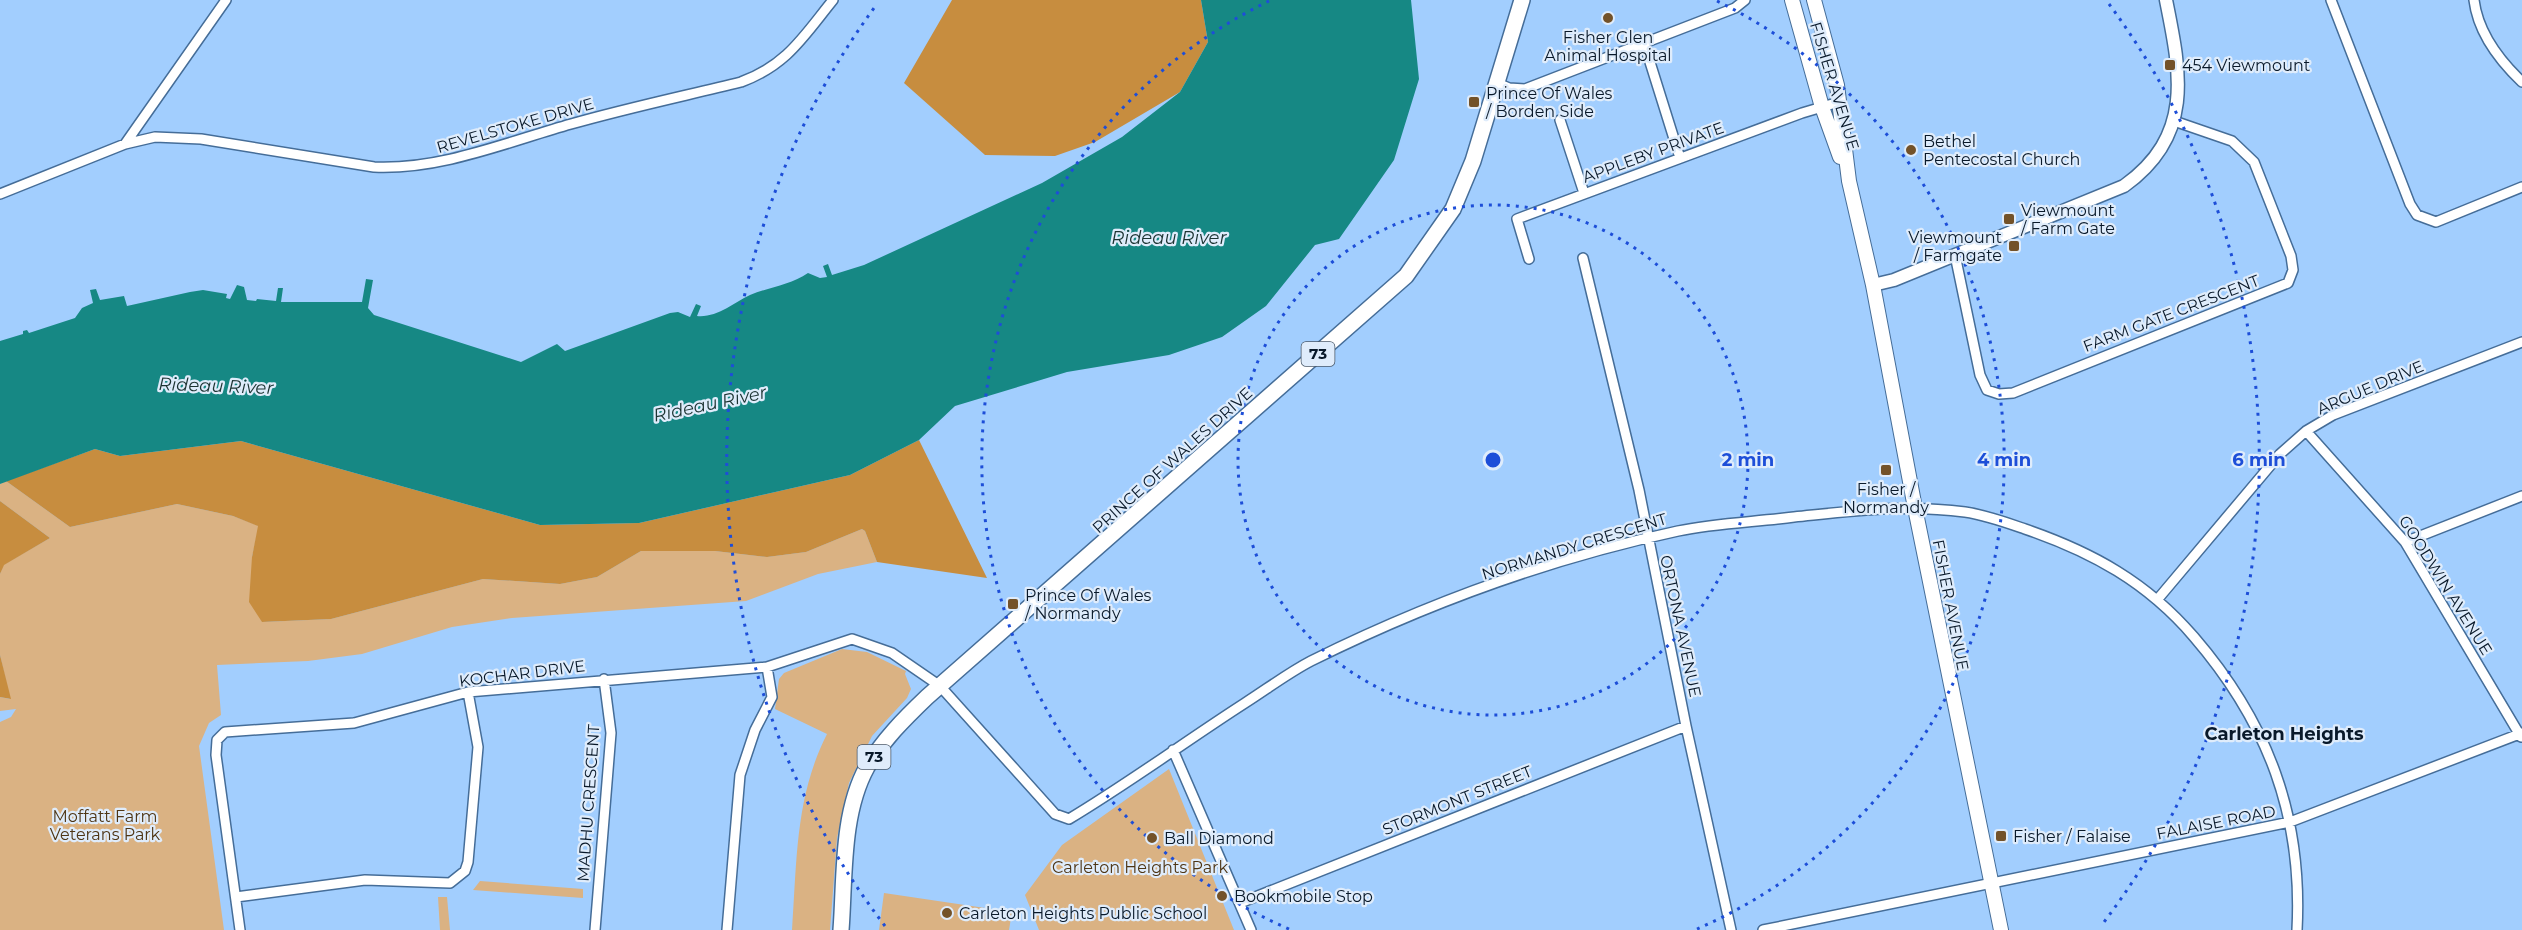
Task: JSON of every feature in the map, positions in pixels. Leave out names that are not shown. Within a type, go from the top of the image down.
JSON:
[{"type":"main road","name":"PRINCE OF WALES DRIVE","points":[[841,930],[850,821],[866,769],[897,726],[1406,276],[1453,209],[1473,160],[1522,0]]},
{"type":"main road","name":"FISHER AVENUE","points":[[1792,0],[1821,106],[1849,181]]},
{"type":"main road","name":"FISHER AVENUE","points":[[1814,0],[1839,102],[1849,181],[1873,285],[1915,508],[2001,930]]},
{"type":"street","points":[[125,144],[226,0]]},
{"type":"street","name":"REVELSTOKE DRIVE","points":[[0,194],[125,144],[155,136],[181,137],[374,167],[400,168],[448,161],[574,123],[741,82],[763,74],[784,60],[833,0]]},
{"type":"street","points":[[1497,83],[1509,88],[1525,89],[1735,8],[1745,0]]},
{"type":"street","points":[[1873,285],[1894,280],[2124,186],[2156,159],[2174,121],[2180,96],[2179,74],[2166,0]]},
{"type":"street","points":[[2331,0],[2410,204],[2417,215],[2436,222],[2522,187]]},
{"type":"street","points":[[2474,0],[2482,27],[2492,48],[2522,82]]},
{"type":"street","points":[[1644,43],[1680,158]]},
{"type":"street","name":"APPLEBY PRIVATE","points":[[1529,259],[1517,219],[1821,106],[1839,102]]},
{"type":"street","points":[[1560,120],[1584,193]]},
{"type":"street","name":"FARM GATE CRESCENT","points":[[1955,255],[1980,375],[1987,390],[1999,394],[2013,393],[2288,283],[2293,270],[2291,256],[2254,162],[2232,141],[2174,121]]},
{"type":"street","name":"ORTONA AVENUE","points":[[1583,258],[1639,490],[1686,726],[1731,930]]},
{"type":"street","name":"ARGUE DRIVE","points":[[2157,600],[2280,454],[2306,431],[2333,415],[2522,342]]},
{"type":"street","name":"GOODWIN AVENUE","points":[[2306,431],[2405,542],[2521,735]]},
{"type":"street","points":[[2405,542],[2522,496]]},
{"type":"street","name":"NORMANDY CRESCENT","points":[[940,686],[1050,809],[1062,818],[1069,819],[1306,664],[1411,613],[1559,563],[1680,530],[1891,506],[1989,517],[2073,545],[2112,567],[2180,620],[2213,659],[2244,704],[2280,782],[2290,822],[2298,899],[2297,930]]},
{"type":"street","name":"KOCHAR DRIVE","points":[[240,930],[216,755],[217,740],[225,732],[354,723],[468,692],[767,667],[852,639],[892,653],[940,686]]},
{"type":"street","points":[[726,930],[740,775],[755,730],[772,697],[767,667]]},
{"type":"street","name":"MADHU CRESCENT","points":[[595,930],[610,733],[604,679]]},
{"type":"street","points":[[236,897],[365,880],[450,884],[459,878],[468,862],[478,747],[468,692]]},
{"type":"street","name":"STORMONT STREET","points":[[1240,903],[1686,726]]},
{"type":"street","name":"FALAISE ROAD","points":[[1763,930],[2290,822],[2521,735]]},
{"type":"street","points":[[1173,750],[1251,930]]},
{"type":"green space","name":"Moffatt Farm Veterans Park","points":[[6,481],[70,527],[177,504],[233,516],[259,526],[252,557],[262,622],[331,619],[483,579],[560,584],[597,577],[641,551],[715,551],[767,557],[806,552],[862,529],[865,531],[877,562],[818,574],[746,601],[512,618],[452,627],[362,654],[308,661],[217,665],[221,715],[209,723],[199,746],[224,930],[0,930],[0,722],[11,717],[16,709],[0,711],[0,697],[10,699],[0,655],[0,574],[3,565],[50,538],[0,501],[0,484]]},
{"type":"green space","points":[[842,649],[867,652],[906,671],[911,689],[907,698],[872,736],[849,783],[837,838],[830,930],[792,930],[799,830],[803,806],[817,758],[827,734],[775,709],[779,679],[784,673]]},
{"type":"green space","name":"Carleton Heights Park","points":[[1169,769],[1234,930],[1039,930],[1025,895],[1062,845]]},
{"type":"green space","points":[[480,881],[583,889],[583,898],[473,890]]},
{"type":"green space","points":[[884,893],[1012,912],[1009,930],[879,930]]},
{"type":"green space","points":[[438,897],[447,897],[450,930],[440,930]]},
{"type":"shaded area","points":[[952,0],[1201,0],[1208,42],[1180,92],[1095,142],[1055,156],[985,155],[904,83]]},
{"type":"shaded area","points":[[919,440],[987,578],[877,562],[865,531],[862,529],[806,552],[767,557],[715,551],[641,551],[597,577],[560,584],[483,579],[331,619],[262,622],[249,602],[252,557],[258,526],[233,516],[177,504],[70,527],[6,481],[95,449],[120,456],[241,441],[540,525],[639,523],[850,475]]},
{"type":"shaded area","points":[[0,501],[50,538],[4,565],[0,574]]},
{"type":"shaded area","points":[[0,655],[11,699],[0,697]]},
{"type":"water","name":"Rideau River","points":[[1201,0],[1411,0],[1419,79],[1394,160],[1339,239],[1315,245],[1266,306],[1222,337],[1169,355],[1067,372],[955,406],[919,440],[850,475],[639,523],[540,525],[241,441],[120,456],[95,449],[0,484],[0,341],[23,334],[23,331],[27,330],[29,333],[75,318],[82,308],[93,303],[90,290],[96,289],[100,300],[124,296],[127,306],[203,290],[227,294],[226,298],[230,299],[237,285],[244,287],[247,300],[276,301],[278,288],[283,288],[281,302],[362,302],[366,279],[373,280],[368,308],[374,315],[521,362],[557,344],[565,351],[670,313],[678,312],[690,317],[696,304],[701,306],[697,316],[711,315],[750,295],[808,273],[820,278],[827,277],[823,266],[828,264],[832,275],[864,265],[1042,183],[1122,137],[1180,92],[1208,42]]},
{"type":"place","name":"Fisher Glen Animal Hospital","points":[[1608,18]]},
{"type":"place","name":"454 Viewmount","points":[[2170,65]]},
{"type":"place","name":"Prince Of Wales / Borden Side","points":[[1474,102]]},
{"type":"place","name":"Bethel Pentecostal Church","points":[[1911,150]]},
{"type":"place","name":"Viewmount / Farm Gate","points":[[2009,219]]},
{"type":"place","name":"Viewmount / Farmgate","points":[[2014,246]]},
{"type":"place","name":"Fisher / Normandy","points":[[1886,470]]},
{"type":"place","name":"Prince Of Wales / Normandy","points":[[1013,604]]},
{"type":"place","name":"Fisher / Falaise","points":[[2001,836]]},
{"type":"place","name":"Ball Diamond","points":[[1152,838]]},
{"type":"place","name":"Bookmobile Stop","points":[[1222,896]]},
{"type":"place","name":"Carleton Heights Public School","points":[[947,913]]},
{"type":"district","name":"Carleton Heights","points":[[2284,734]]}]
